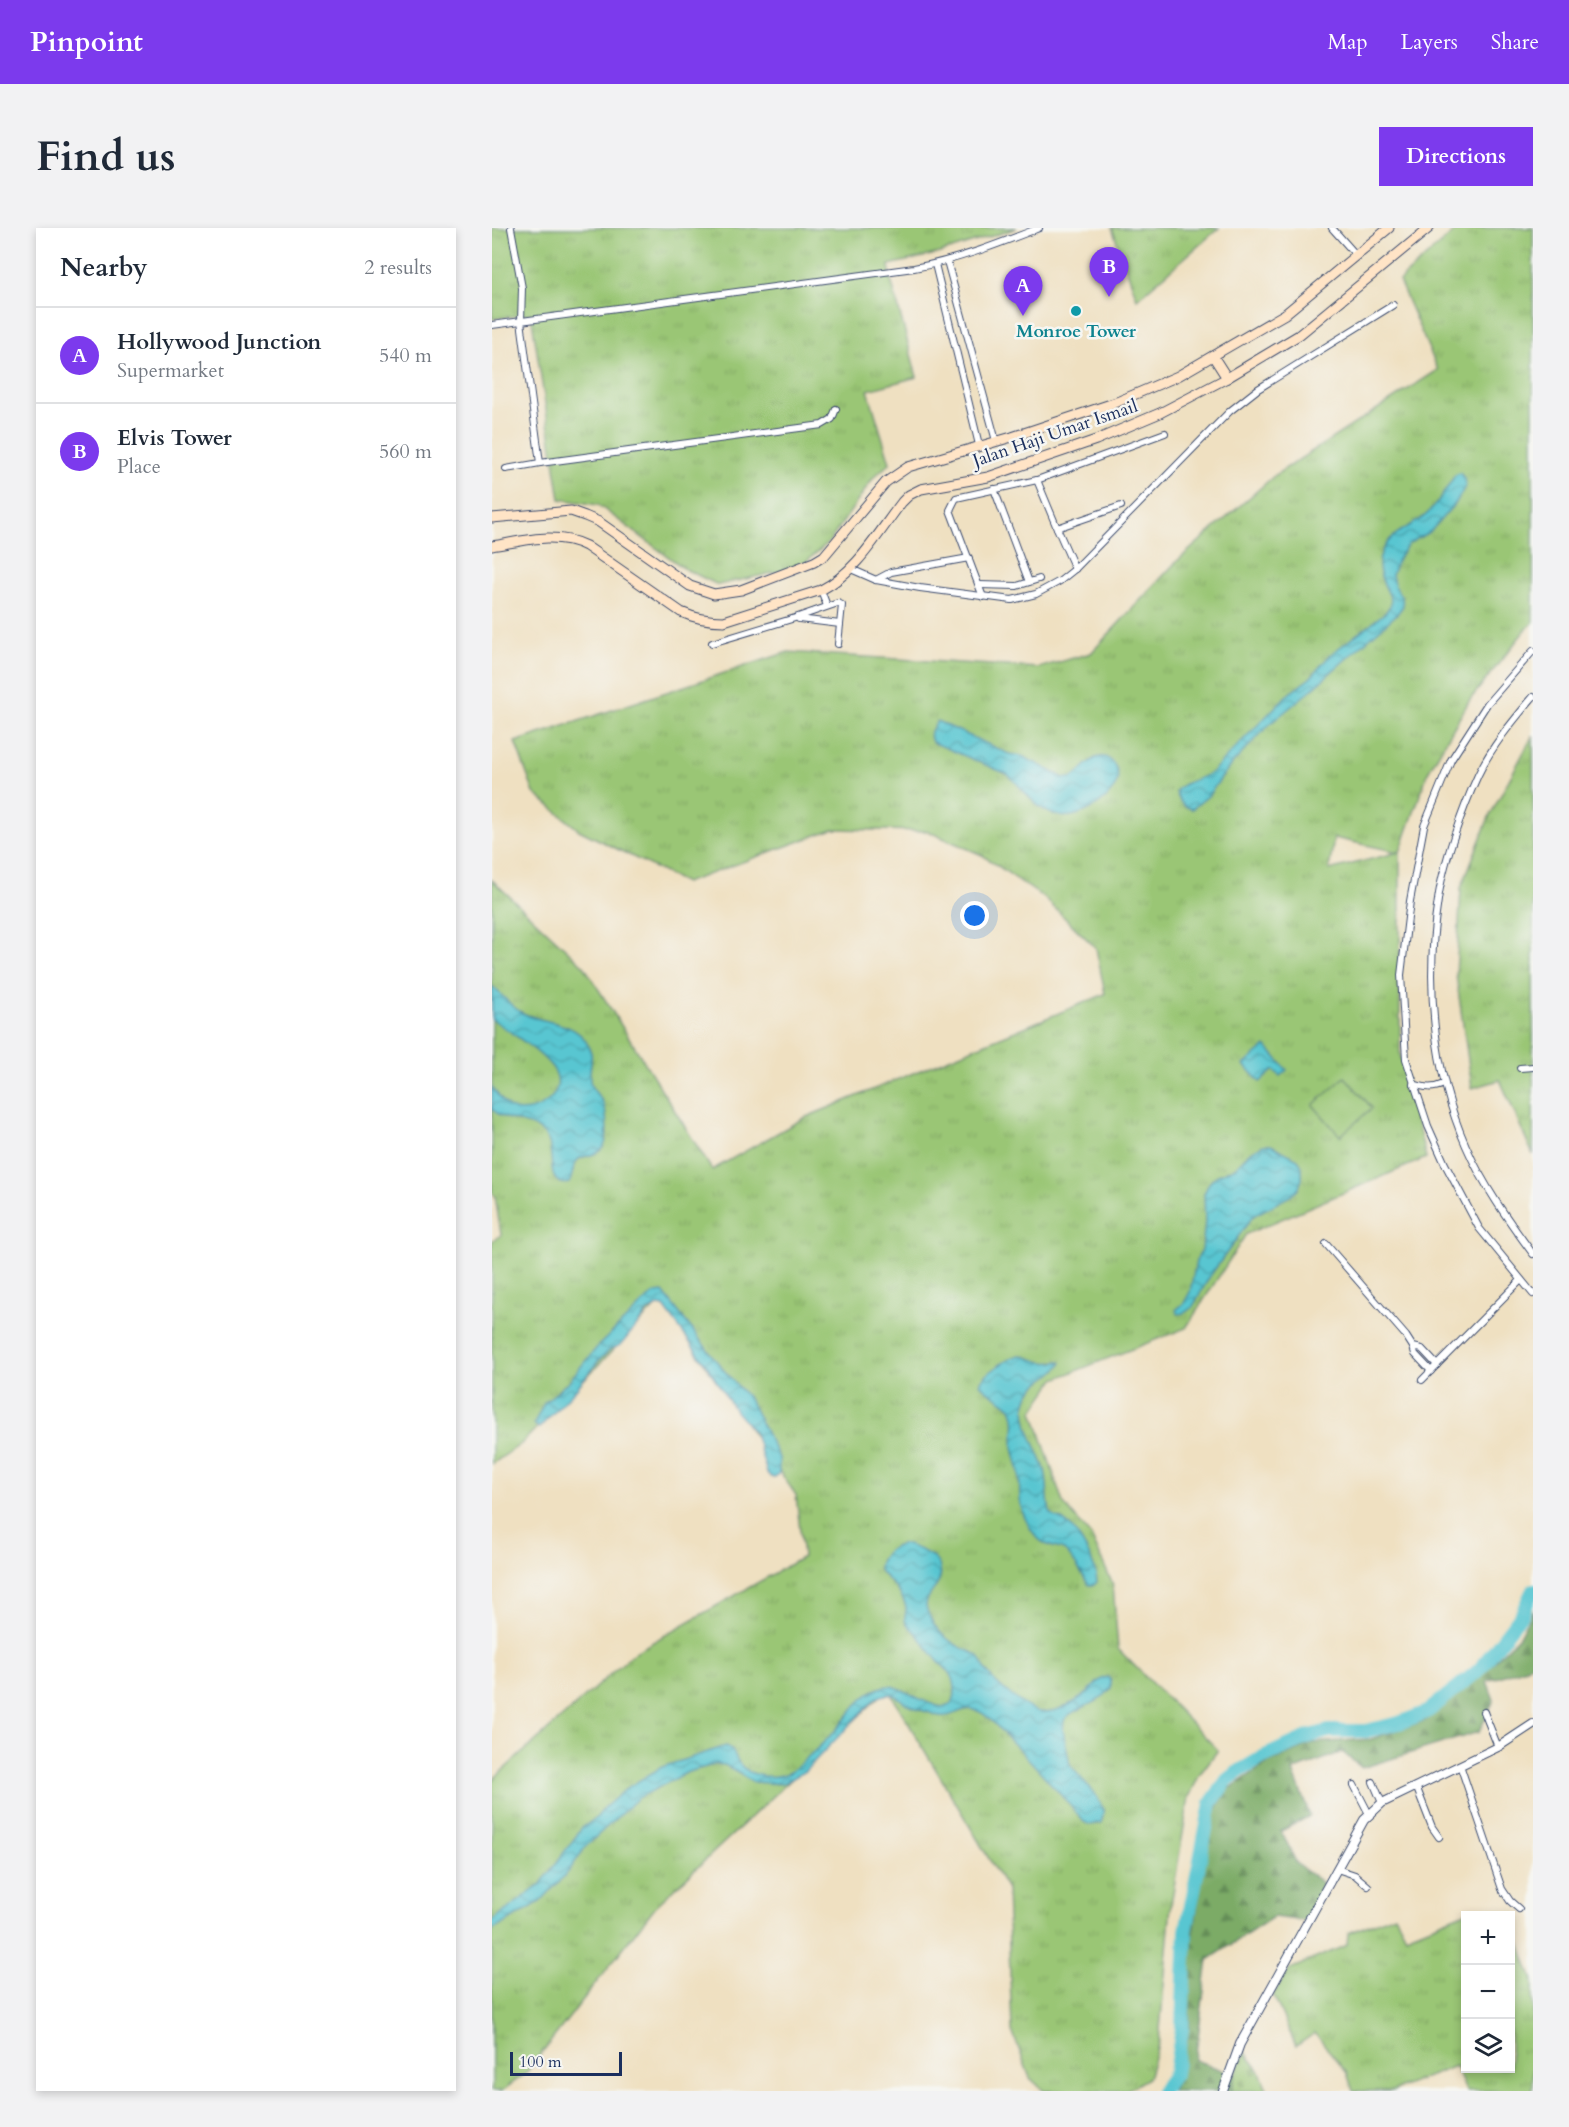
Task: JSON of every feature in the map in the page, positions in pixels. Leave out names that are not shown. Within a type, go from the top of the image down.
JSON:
[{"type":"main road","name":"Jalan Haji Umar Ismail","points":[[492,518],[571,511],[599,522],[690,586],[714,594],[741,590],[824,556],[885,482],[908,467],[1117,402],[1178,376],[1285,314],[1389,228]]},
{"type":"main road","name":"Jalan Haji Umar Ismail","points":[[492,546],[545,538],[559,537],[573,540],[586,546],[681,612],[695,619],[709,621],[724,621],[821,590],[835,583],[851,569],[902,502],[915,492],[936,485],[988,477],[1096,440],[1160,413],[1227,378],[1299,335],[1429,228]]},
{"type":"main road","points":[[1213,356],[1227,378]]},
{"type":"street","points":[[511,228],[522,288],[521,321],[540,463]]},
{"type":"street","points":[[492,326],[935,264],[981,250],[1039,228]]},
{"type":"street","points":[[1332,228],[1357,256]]},
{"type":"street","points":[[947,261],[996,441]]},
{"type":"street","points":[[935,264],[979,445]]},
{"type":"street","points":[[851,569],[876,580],[983,597],[1012,600],[1036,594],[1060,581],[1075,569],[1230,411],[1258,389],[1393,305]]},
{"type":"street","points":[[967,390],[981,386]]},
{"type":"street","points":[[506,469],[822,425],[832,419],[836,410]]},
{"type":"street","points":[[983,597],[950,510],[958,497],[1037,480],[1165,433]]},
{"type":"street","points":[[1037,480],[1075,569]]},
{"type":"street","points":[[994,489],[1029,582]]},
{"type":"street","points":[[1057,528],[1120,506]]},
{"type":"street","points":[[876,580],[891,572],[969,558]]},
{"type":"street","points":[[979,585],[1017,586],[1039,579]]},
{"type":"street","points":[[821,590],[827,606]]},
{"type":"street","points":[[712,643],[838,603],[842,605],[838,644]]},
{"type":"street","points":[[795,618],[840,624]]},
{"type":"street","points":[[1533,651],[1487,704],[1451,760],[1424,826],[1410,901],[1401,975],[1406,1059],[1428,1126],[1479,1228],[1533,1294]]},
{"type":"street","points":[[1533,697],[1510,724],[1479,773],[1454,839],[1438,899],[1432,966],[1435,1027],[1444,1084],[1467,1148],[1502,1211],[1533,1254]]},
{"type":"street","points":[[1520,1068],[1533,1067]]},
{"type":"street","points":[[1413,1084],[1423,1088],[1434,1088],[1444,1084]]},
{"type":"street","points":[[1326,1244],[1406,1336],[1415,1354],[1431,1371]]},
{"type":"street","points":[[1422,1380],[1521,1280]]},
{"type":"street","points":[[1413,1347],[1422,1349],[1437,1365]]},
{"type":"street","points":[[1484,1712],[1498,1747]]},
{"type":"street","points":[[1223,2091],[1240,2044],[1369,1814],[1382,1803],[1498,1747],[1533,1724]]},
{"type":"street","points":[[1460,1765],[1502,1889],[1519,1909]]},
{"type":"street","points":[[1373,1782],[1382,1803]]},
{"type":"street","points":[[1354,1785],[1369,1814]]},
{"type":"street","points":[[1416,1786],[1432,1827],[1439,1837]]},
{"type":"street","points":[[1337,1869],[1355,1875],[1368,1886]]},
{"type":"green space","points":[[492,228],[1017,228],[940,253],[889,265],[917,377],[868,390],[890,463],[874,477],[830,541],[800,567],[718,585],[685,569],[598,505],[560,499],[531,314],[492,319]]},
{"type":"green space","points":[[1112,228],[1219,228],[1137,299]]},
{"type":"green space","points":[[1458,228],[1533,228],[1533,623],[1469,701],[1428,772],[1400,852],[1400,1054],[1426,1158],[1246,1234],[1186,1328],[1055,1379],[1033,1411],[1063,1503],[1091,1536],[1113,1585],[1118,1649],[1218,1750],[1200,1774],[1189,1797],[1171,1905],[1159,2041],[1148,2078],[1125,2091],[1044,2091],[1030,2078],[1012,2031],[1007,1889],[888,1689],[655,1907],[526,2073],[502,2091],[492,2091],[492,1780],[635,1652],[803,1557],[796,1495],[661,1301],[521,1444],[492,1464],[492,1241],[501,1235],[495,1196],[492,1193],[492,880],[584,966],[712,1170],[804,1118],[1105,994],[1096,948],[1044,898],[982,855],[927,831],[833,829],[685,883],[579,830],[534,793],[515,742],[788,652],[1038,668],[1091,653],[1176,562],[1275,475],[1438,370],[1399,281]],"holes":[[[1334,838],[1399,852],[1329,870]]]},
{"type":"green space","points":[[1533,735],[1533,1155],[1500,1080],[1472,1088],[1456,975],[1461,888],[1489,817]]},
{"type":"green space","points":[[1345,1077],[1372,1108],[1340,1136],[1313,1105]]},
{"type":"green space","points":[[1533,1610],[1533,1663],[1526,1668],[1487,1681],[1494,1700],[1479,1732],[1362,1768],[1342,1752],[1293,1771],[1310,1816],[1281,1831],[1297,1864],[1323,1883],[1306,1921],[1273,1917],[1208,1960],[1195,2060],[1235,2075],[1231,2091],[1172,2091],[1181,2071],[1189,2027],[1190,1953],[1211,1819],[1226,1791],[1266,1764],[1312,1743],[1371,1739],[1426,1720],[1482,1674],[1519,1636]]},
{"type":"green space","points":[[1461,1914],[1461,2073],[1515,2073],[1515,1929],[1533,1981],[1533,2091],[1466,2091],[1455,2066],[1393,2091],[1353,2091],[1347,2073],[1315,2033],[1296,2046],[1273,1994],[1290,1969],[1347,1945],[1348,1933],[1395,1915],[1406,1936]]},
{"type":"green space","points":[[1245,2052],[1259,2070],[1268,2091],[1231,2091]]},
{"type":"water","points":[[1460,473],[1466,485],[1457,501],[1431,531],[1408,544],[1397,561],[1392,575],[1403,606],[1397,614],[1270,724],[1230,766],[1208,796],[1192,809],[1183,805],[1176,791],[1180,787],[1212,772],[1286,696],[1310,678],[1331,654],[1386,612],[1391,605],[1391,600],[1379,568],[1382,551],[1397,533],[1428,513],[1455,475]]},
{"type":"water","points":[[937,721],[1009,754],[1022,756],[1064,778],[1072,778],[1093,760],[1105,757],[1112,762],[1117,772],[1117,782],[1103,801],[1092,808],[1069,816],[1052,814],[1037,805],[1007,774],[932,742],[932,729]]},
{"type":"water","points":[[492,986],[519,1011],[571,1028],[586,1042],[591,1053],[590,1081],[602,1100],[604,1108],[605,1142],[600,1151],[578,1159],[569,1183],[561,1183],[554,1175],[550,1146],[543,1133],[530,1125],[506,1118],[492,1109],[492,1087],[508,1106],[523,1111],[539,1107],[546,1102],[552,1097],[558,1082],[556,1074],[546,1060],[492,1019]]},
{"type":"water","points":[[1266,1046],[1287,1070],[1280,1076],[1274,1070],[1260,1082],[1244,1065]]},
{"type":"water","points":[[1263,1145],[1271,1145],[1298,1159],[1302,1167],[1299,1187],[1292,1195],[1253,1216],[1210,1276],[1192,1308],[1178,1314],[1176,1310],[1184,1303],[1190,1292],[1196,1261],[1202,1250],[1205,1221],[1204,1194],[1209,1183],[1216,1176],[1236,1167],[1249,1153]]},
{"type":"water","points":[[663,1292],[749,1399],[779,1458],[779,1473],[775,1477],[767,1473],[755,1433],[734,1409],[708,1367],[664,1307],[658,1306],[649,1310],[621,1345],[611,1349],[599,1360],[576,1389],[539,1428],[534,1424],[544,1403],[568,1382],[599,1345],[647,1299],[656,1293]]},
{"type":"water","points":[[1019,1355],[1043,1362],[1060,1361],[1062,1363],[1034,1387],[1027,1399],[1026,1416],[1045,1470],[1050,1511],[1071,1527],[1081,1541],[1094,1567],[1097,1582],[1094,1585],[1089,1585],[1065,1551],[1044,1543],[1029,1525],[1020,1501],[1019,1473],[1013,1446],[1015,1423],[1012,1410],[980,1384],[991,1371]]},
{"type":"water","points":[[903,1544],[932,1557],[940,1569],[937,1585],[926,1604],[935,1626],[950,1641],[978,1656],[991,1677],[1020,1702],[1041,1712],[1054,1711],[1080,1698],[1102,1679],[1108,1677],[1111,1681],[1111,1688],[1102,1698],[1070,1714],[1064,1720],[1063,1730],[1070,1765],[1097,1797],[1104,1811],[1101,1823],[1090,1825],[1084,1822],[1035,1765],[983,1714],[970,1709],[948,1716],[939,1716],[915,1708],[896,1696],[883,1695],[876,1698],[805,1771],[783,1784],[753,1782],[725,1765],[717,1764],[688,1772],[638,1798],[586,1846],[569,1871],[540,1902],[492,1931],[492,1921],[540,1885],[582,1828],[628,1787],[662,1767],[726,1746],[733,1751],[739,1763],[750,1772],[764,1776],[779,1776],[792,1771],[827,1739],[864,1698],[879,1688],[893,1686],[931,1704],[941,1707],[948,1706],[953,1700],[955,1689],[949,1671],[906,1623],[906,1607],[902,1597],[879,1570],[879,1565],[886,1553]]},
{"type":"waterway","points":[[1162,2091],[1175,2073],[1182,2029],[1186,1931],[1211,1803],[1227,1780],[1263,1757],[1310,1736],[1329,1731],[1366,1731],[1399,1723],[1427,1712],[1479,1670],[1521,1615],[1533,1590]]},
{"type":"place","name":"Elvis Tower","points":[[1109,297]]},
{"type":"place","name":"Monroe Tower","points":[[1076,311]]},
{"type":"place","name":"Hollywood Junction","points":[[1023,316]]}]
